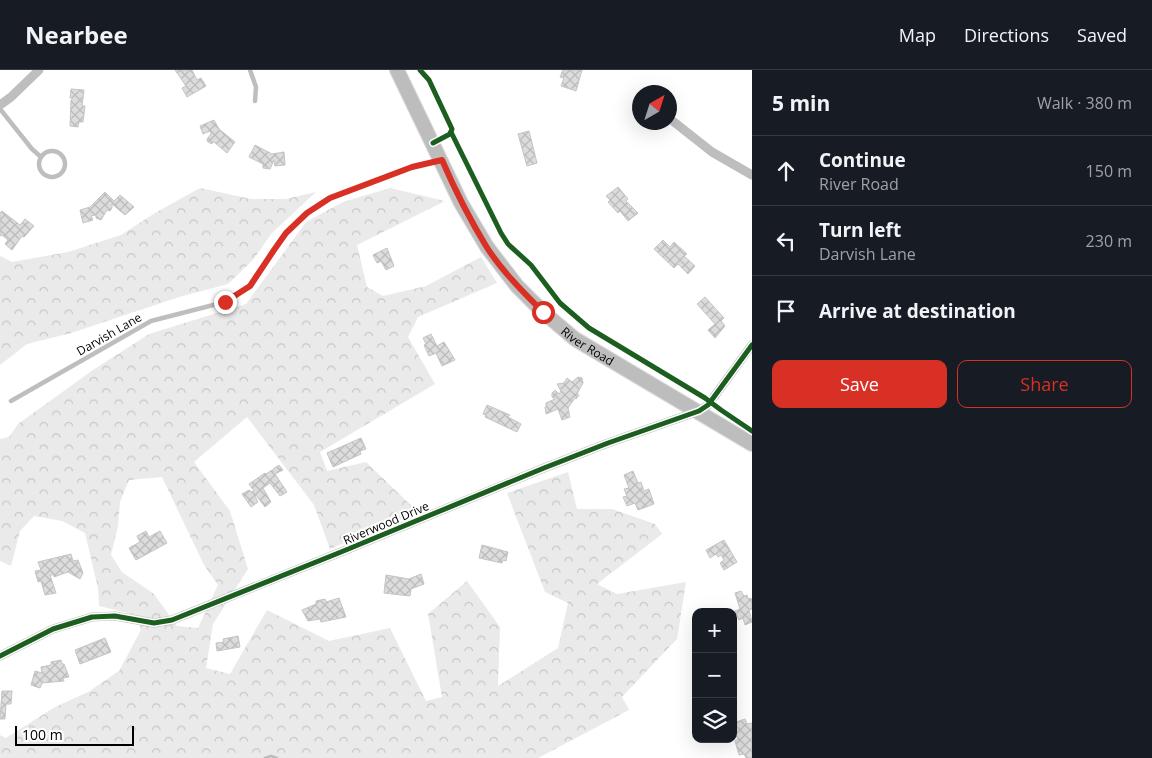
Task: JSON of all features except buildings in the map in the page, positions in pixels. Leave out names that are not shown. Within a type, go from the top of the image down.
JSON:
[{"type":"main road","name":"River Road","points":[[397,70],[442,160],[461,203],[487,247],[517,286],[543,312],[575,338],[752,444]]},
{"type":"street","points":[[0,105],[39,70]]},
{"type":"street","points":[[677,124],[712,152],[752,175]]},
{"type":"street","name":"Riverwood Drive","points":[[0,656],[53,629],[92,617],[115,616],[154,623],[172,620],[562,461],[699,411],[708,405],[752,345]]},
{"type":"lane","points":[[250,70],[256,87],[255,101]]},
{"type":"lane","points":[[0,109],[32,149],[41,157]]},
{"type":"lane","points":[[52,151],[59,153],[65,163],[62,171],[56,176],[45,174],[39,164],[41,157],[52,151]]},
{"type":"lane","name":"Darvish Lane","points":[[11,401],[151,321],[225,302],[250,286],[286,233],[307,213],[330,198],[412,167],[442,160]]},
{"type":"green space","points":[[200,188],[251,199],[286,199],[316,192],[272,233],[253,260],[228,284],[179,297],[71,333],[27,344],[0,365],[0,256],[12,262],[68,252],[121,235],[155,213]]},
{"type":"green space","points":[[390,188],[445,201],[357,245],[367,287],[383,296],[426,286],[481,257],[497,283],[418,317],[408,337],[435,384],[320,452],[327,471],[366,462],[418,512],[330,549],[314,505],[247,417],[194,462],[230,511],[248,569],[213,624],[206,668],[230,674],[267,610],[329,641],[390,628],[426,701],[442,697],[428,614],[467,581],[500,627],[498,686],[558,648],[568,603],[545,592],[507,493],[568,472],[577,509],[612,509],[655,524],[662,534],[597,584],[617,594],[686,582],[677,639],[622,697],[629,710],[538,758],[0,758],[0,735],[6,738],[55,707],[88,692],[119,671],[141,630],[136,615],[99,606],[98,588],[85,533],[62,521],[34,516],[20,531],[11,566],[0,561],[0,439],[9,437],[18,424],[93,370],[149,334],[246,304],[306,222],[343,202]],"holes":[[[162,477],[204,565],[218,585],[198,628],[177,626],[154,594],[122,572],[111,555],[118,526],[120,502],[129,480]]]},
{"type":"waterway","points":[[265,758],[271,756],[277,758]]},
{"type":"cycle path","points":[[420,70],[429,80],[452,129],[450,134],[433,143]]},
{"type":"cycle path","points":[[451,132],[508,244],[531,265],[560,303],[589,328],[705,398],[752,431]]},
{"type":"cycle path","points":[[0,656],[53,629],[92,617],[115,616],[154,623],[172,620],[544,468],[699,411],[708,405],[752,345]]},
{"type":"route","points":[[225,302],[250,286],[286,233],[307,213],[330,198],[412,167],[442,160],[461,203],[487,247],[517,286],[543,312]]}]
